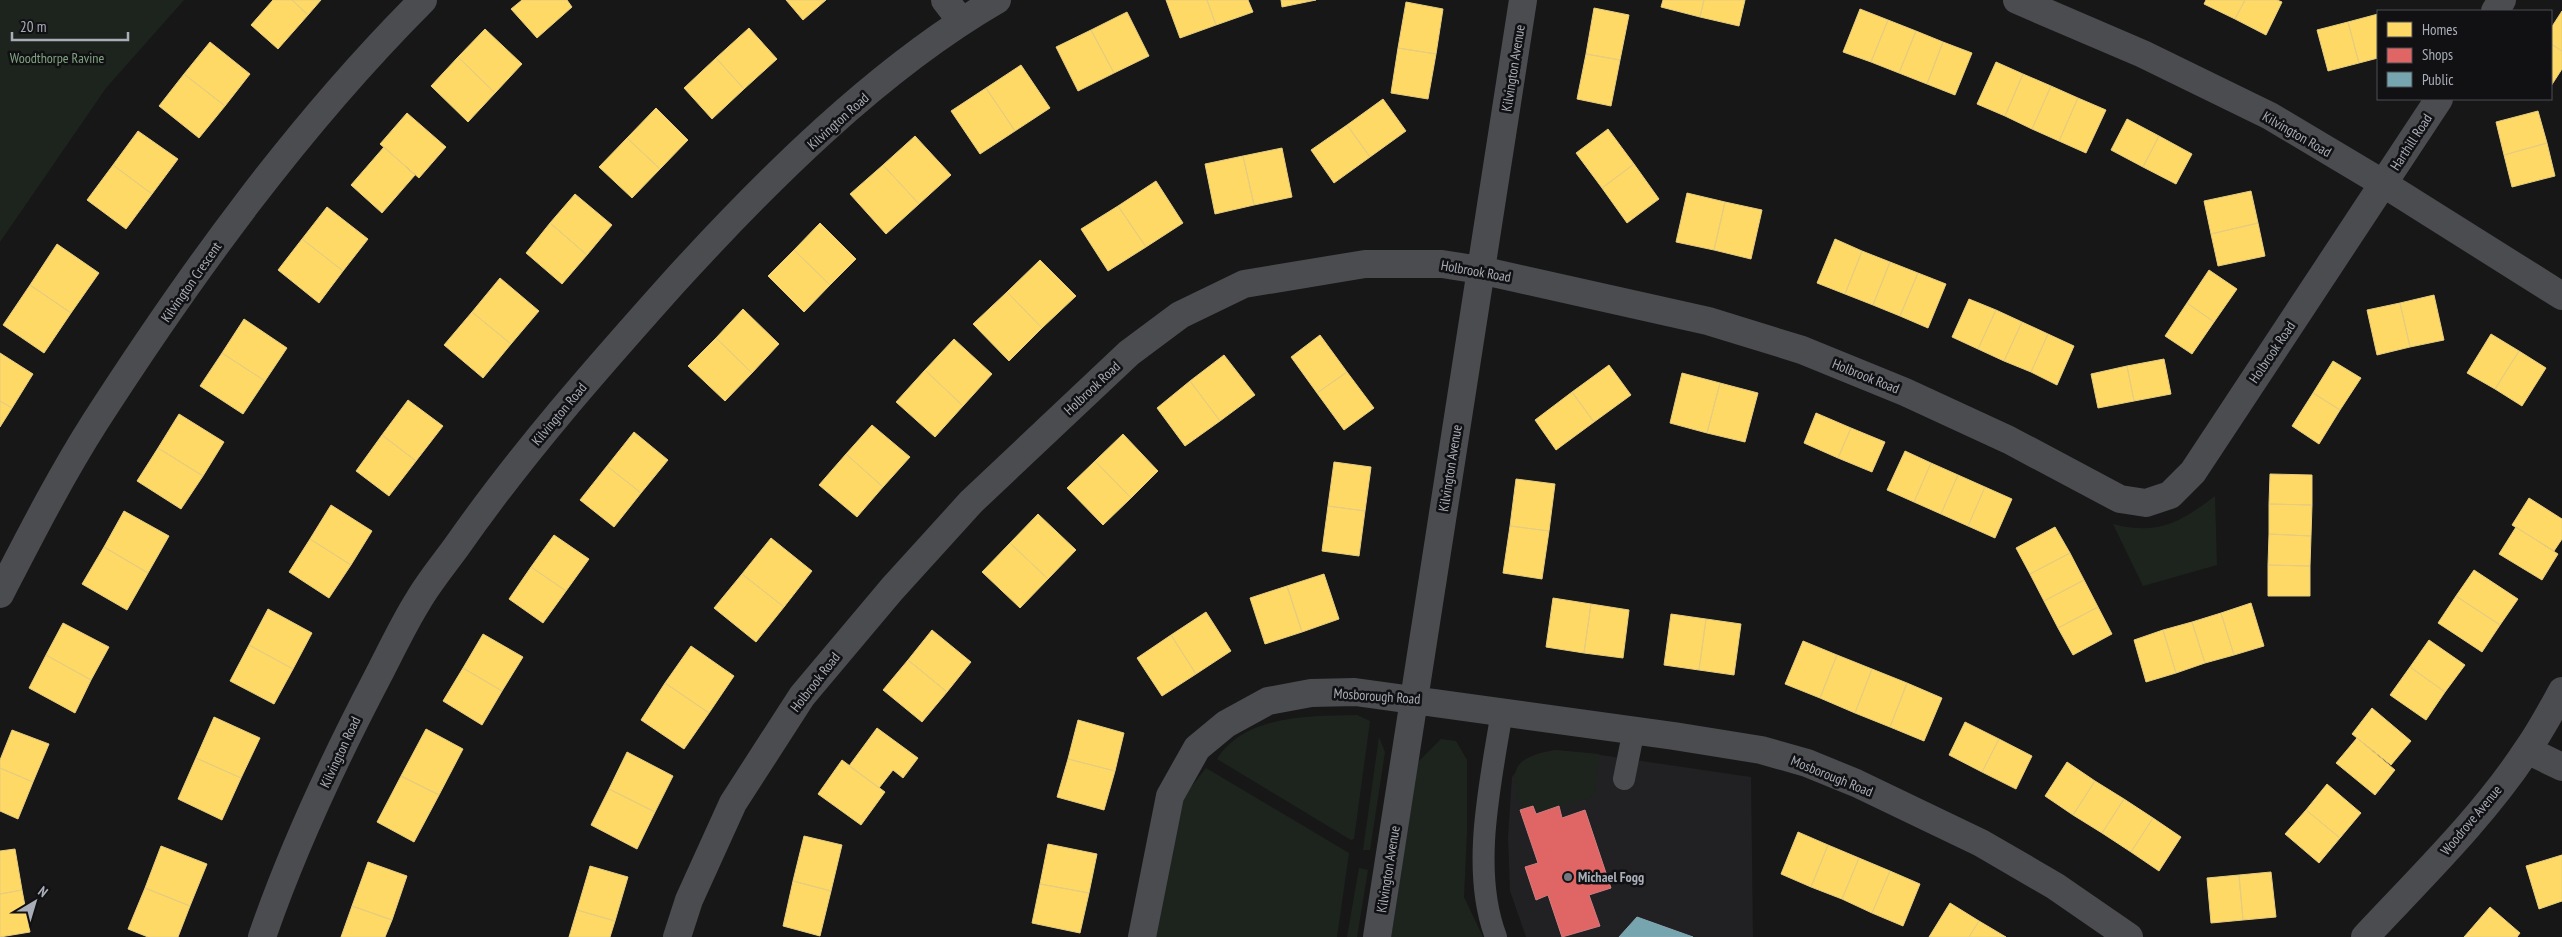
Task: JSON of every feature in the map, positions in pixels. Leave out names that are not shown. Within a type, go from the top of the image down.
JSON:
[{"type":"street","name":"Kilvington Crescent","points":[[0,594],[95,423],[206,259],[290,149],[385,38],[423,0]]},
{"type":"street","name":"Kilvington Road","points":[[262,937],[282,881],[345,738],[418,601],[493,493],[610,353],[723,228],[814,141],[901,64],[953,10],[997,0]]},
{"type":"street","name":"Kilvington Avenue","points":[[1377,937],[1523,0]]},
{"type":"street","name":"Kilvington Road","points":[[2017,0],[2143,54],[2270,116],[2384,184],[2562,296]]},
{"type":"street","name":"Harthill Road","points":[[2384,184],[2438,100]]},
{"type":"street","name":"Holbrook Road","points":[[678,937],[689,900],[733,803],[802,696],[892,589],[971,502],[1129,352],[1180,315],[1244,284],[1365,264],[1442,264],[1480,270],[1708,321],[1802,350],[1906,392],[2009,440],[2120,499],[2146,503],[2170,495],[2193,472],[2384,184]]},
{"type":"street","name":"Woodrove Avenue","points":[[2365,937],[2453,842],[2528,750],[2562,691]]},
{"type":"street","name":"Mosborough Road","points":[[1142,937],[1170,796],[1197,748],[1226,724],[1268,701],[1311,693],[1354,692],[1414,698],[1634,729],[1761,750],[1807,763],[1856,783],[1981,844],[2055,886],[2129,937]]},
{"type":"street","points":[[2528,750],[2562,767]]},
{"type":"lane","points":[[1496,937],[1485,883],[1486,810],[1502,711]]},
{"type":"lane","points":[[1624,778],[1634,729]]},
{"type":"shaded area","points":[[1555,750],[1751,777],[1753,937],[1526,937],[1510,891],[1508,837],[1512,777],[1524,761],[1536,754]]},
{"type":"green space","name":"Woodthorpe Ravine","points":[[0,0],[184,0],[106,88],[0,242]]},
{"type":"green space","points":[[2215,496],[2217,565],[2143,586],[2113,524],[2143,528],[2168,524],[2191,513]]},
{"type":"green space","points":[[1357,715],[1370,721],[1354,839],[1351,840],[1217,759],[1229,744],[1244,733],[1280,720],[1300,717]]},
{"type":"green space","points":[[1379,737],[1385,752],[1370,850],[1363,850]]},
{"type":"green space","points":[[1441,739],[1456,741],[1467,760],[1467,832],[1464,897],[1483,937],[1391,937],[1417,763]]},
{"type":"green space","points":[[1555,750],[1599,754],[1594,796],[1536,814],[1533,806],[1520,810],[1515,785],[1517,768],[1521,762],[1529,758]]},
{"type":"green space","points":[[1206,768],[1349,853],[1337,937],[1151,937],[1184,796]]},
{"type":"green space","points":[[1359,868],[1368,870],[1357,937],[1347,937]]},
{"type":"building: Homes","points":[[273,0],[292,0],[308,15],[278,49],[251,25]]},
{"type":"building: Homes","points":[[292,0],[321,0],[308,15]]},
{"type":"building: Homes","points":[[522,0],[567,0],[572,7],[537,38],[511,9]]},
{"type":"building: Homes","points":[[786,0],[826,0],[803,20]]},
{"type":"building: Homes","points":[[1166,0],[1207,0],[1216,25],[1180,38]]},
{"type":"building: Homes","points":[[1207,0],[1248,0],[1253,12],[1216,25]]},
{"type":"building: Homes","points":[[1281,0],[1316,0],[1282,7]]},
{"type":"building: Homes","points":[[1663,0],[1704,0],[1700,17],[1661,7]]},
{"type":"building: Homes","points":[[1704,0],[1745,0],[1739,26],[1700,17]]},
{"type":"building: Homes","points":[[2206,0],[2245,0],[2235,19],[2204,4]]},
{"type":"building: Homes","points":[[2245,0],[2277,0],[2282,2],[2266,35],[2235,19]]},
{"type":"building: Homes","points":[[1406,2],[1443,9],[1436,54],[1398,48]]},
{"type":"building: Homes","points":[[1594,8],[1629,15],[1620,60],[1586,54]]},
{"type":"building: Homes","points":[[1860,9],[1888,20],[1871,62],[1843,52]]},
{"type":"building: Homes","points":[[2562,11],[2562,51],[2552,45],[2552,26]]},
{"type":"building: Homes","points":[[1127,12],[1149,56],[1114,73],[1091,30]]},
{"type":"building: Homes","points":[[2377,14],[2377,58],[2359,63],[2348,22]]},
{"type":"building: Homes","points":[[1888,20],[1916,31],[1899,73],[1871,62]]},
{"type":"building: Homes","points":[[2348,22],[2359,63],[2328,71],[2317,30]]},
{"type":"building: Homes","points":[[749,28],[777,59],[744,89],[716,58]]},
{"type":"building: Homes","points":[[485,29],[522,64],[495,93],[458,57]]},
{"type":"building: Homes","points":[[1091,30],[1114,73],[1078,91],[1056,47]]},
{"type":"building: Homes","points":[[1916,31],[1943,42],[1927,84],[1899,73]]},
{"type":"building: Homes","points":[[210,42],[250,74],[225,106],[184,74]]},
{"type":"building: Homes","points":[[1943,42],[1972,53],[1955,95],[1927,84]]},
{"type":"building: Homes","points":[[2552,45],[2562,51],[2562,69],[2552,84]]},
{"type":"building: Homes","points":[[1398,48],[1436,54],[1428,99],[1391,93]]},
{"type":"building: Homes","points":[[1586,54],[1620,60],[1611,106],[1577,99]]},
{"type":"building: Homes","points":[[458,57],[495,93],[468,122],[431,86]]},
{"type":"building: Homes","points":[[716,58],[744,89],[712,119],[684,88]]},
{"type":"building: Homes","points":[[1996,62],[2023,74],[2005,116],[1977,104]]},
{"type":"building: Homes","points":[[1021,65],[1050,108],[1015,131],[986,88]]},
{"type":"building: Homes","points":[[184,74],[225,106],[199,138],[159,106]]},
{"type":"building: Homes","points":[[2023,74],[2051,86],[2032,129],[2005,116]]},
{"type":"building: Homes","points":[[2051,86],[2078,98],[2059,141],[2032,129]]},
{"type":"building: Homes","points":[[986,88],[1015,131],[980,154],[951,111]]},
{"type":"building: Homes","points":[[2078,98],[2106,110],[2086,153],[2059,141]]},
{"type":"building: Homes","points":[[1383,99],[1406,131],[1370,157],[1347,125]]},
{"type":"building: Homes","points":[[656,108],[688,140],[660,169],[627,138]]},
{"type":"building: Homes","points":[[2538,111],[2547,143],[2504,155],[2496,122]]},
{"type":"building: Homes","points":[[407,113],[446,147],[419,178],[380,144]]},
{"type":"building: Homes","points":[[2127,119],[2159,136],[2143,167],[2111,150]]},
{"type":"building: Homes","points":[[1347,125],[1370,157],[1334,183],[1311,150]]},
{"type":"building: Homes","points":[[1608,129],[1634,164],[1602,188],[1576,153]]},
{"type":"building: Homes","points":[[138,131],[178,159],[152,194],[113,165]]},
{"type":"building: Homes","points":[[915,136],[951,175],[919,204],[883,165]]},
{"type":"building: Homes","points":[[2159,136],[2192,154],[2176,184],[2143,167]]},
{"type":"building: Homes","points":[[627,138],[660,169],[632,198],[599,167]]},
{"type":"building: Homes","points":[[2547,143],[2555,176],[2512,187],[2504,155]]},
{"type":"building: Homes","points":[[384,147],[415,175],[382,213],[351,185]]},
{"type":"building: Homes","points":[[1282,148],[1292,197],[1254,205],[1243,156]]},
{"type":"building: Homes","points":[[1243,156],[1254,205],[1215,214],[1205,164]]},
{"type":"building: Homes","points":[[1634,164],[1659,199],[1627,223],[1602,188]]},
{"type":"building: Homes","points":[[113,165],[152,194],[126,229],[87,200]]},
{"type":"building: Homes","points":[[883,165],[919,204],[886,234],[850,194]]},
{"type":"building: Homes","points":[[1156,181],[1183,223],[1146,247],[1118,206]]},
{"type":"building: Homes","points":[[2251,191],[2258,223],[2211,234],[2204,201]]},
{"type":"building: Homes","points":[[1687,193],[1725,202],[1714,250],[1676,242]]},
{"type":"building: Homes","points":[[575,194],[612,225],[587,255],[550,223]]},
{"type":"building: Homes","points":[[1725,202],[1762,210],[1751,259],[1714,250]]},
{"type":"building: Homes","points":[[1118,206],[1146,247],[1108,271],[1081,229]]},
{"type":"building: Homes","points":[[327,207],[368,239],[343,271],[302,239]]},
{"type":"building: Homes","points":[[550,223],[587,255],[562,284],[526,253]]},
{"type":"building: Homes","points":[[820,223],[856,259],[830,285],[794,250]]},
{"type":"building: Homes","points":[[2258,223],[2265,256],[2218,266],[2211,234]]},
{"type":"building: Homes","points":[[302,239],[343,271],[319,303],[278,270]]},
{"type":"building: Homes","points":[[1835,239],[1862,251],[1845,294],[1817,283]]},
{"type":"building: Homes","points":[[57,244],[99,273],[71,313],[30,285]]},
{"type":"building: Homes","points":[[794,250],[830,285],[804,312],[768,276]]},
{"type":"building: Homes","points":[[1862,251],[1890,262],[1873,305],[1845,294]]},
{"type":"building: Homes","points":[[1040,260],[1076,296],[1042,328],[1007,292]]},
{"type":"building: Homes","points":[[1890,262],[1918,273],[1900,316],[1873,305]]},
{"type":"building: Homes","points":[[2209,270],[2237,289],[2214,322],[2187,303]]},
{"type":"building: Homes","points":[[1918,273],[1946,284],[1928,328],[1900,316]]},
{"type":"building: Homes","points":[[500,278],[539,311],[511,344],[472,312]]},
{"type":"building: Homes","points":[[30,285],[71,313],[44,353],[3,325]]},
{"type":"building: Homes","points":[[1007,292],[1042,328],[1009,361],[973,324]]},
{"type":"building: Homes","points":[[2434,295],[2444,340],[2410,347],[2400,303]]},
{"type":"building: Homes","points":[[1969,299],[1996,310],[1978,349],[1952,337]]},
{"type":"building: Homes","points":[[2187,303],[2214,322],[2192,354],[2165,336]]},
{"type":"building: Homes","points":[[2400,303],[2410,347],[2377,355],[2367,310]]},
{"type":"building: Homes","points":[[743,309],[779,344],[752,373],[716,338]]},
{"type":"building: Homes","points":[[1996,310],[2022,322],[2004,361],[1978,349]]},
{"type":"building: Homes","points":[[472,312],[511,344],[483,378],[444,345]]},
{"type":"building: Homes","points":[[244,319],[287,348],[265,381],[222,353]]},
{"type":"building: Homes","points":[[2022,322],[2048,334],[2031,372],[2004,361]]},
{"type":"building: Homes","points":[[2048,334],[2074,346],[2057,385],[2031,372]]},
{"type":"building: Homes","points":[[2491,334],[2519,351],[2495,389],[2467,373]]},
{"type":"building: Homes","points":[[1320,335],[1347,372],[1317,393],[1291,357]]},
{"type":"building: Homes","points":[[716,338],[752,373],[725,401],[688,366]]},
{"type":"building: Homes","points":[[954,339],[992,374],[963,406],[925,370]]},
{"type":"building: Homes","points":[[2519,351],[2546,368],[2522,406],[2495,389]]},
{"type":"building: Homes","points":[[0,353],[33,374],[12,408],[0,401]]},
{"type":"building: Homes","points":[[222,353],[265,381],[243,414],[200,386]]},
{"type":"building: Homes","points":[[1224,355],[1255,395],[1220,421],[1190,381]]},
{"type":"building: Homes","points":[[2164,359],[2171,394],[2134,401],[2127,366]]},
{"type":"building: Homes","points":[[2333,361],[2361,378],[2340,410],[2313,393]]},
{"type":"building: Homes","points":[[1609,365],[1631,395],[1594,422],[1572,392]]},
{"type":"building: Homes","points":[[2127,366],[2134,401],[2098,408],[2091,374]]},
{"type":"building: Homes","points":[[925,370],[963,406],[935,437],[896,402]]},
{"type":"building: Homes","points":[[1347,372],[1374,408],[1344,430],[1317,393]]},
{"type":"building: Homes","points":[[1682,373],[1720,383],[1707,433],[1670,423]]},
{"type":"building: Homes","points":[[1190,381],[1220,421],[1185,446],[1157,408]]},
{"type":"building: Homes","points":[[1720,383],[1758,393],[1745,442],[1707,433]]},
{"type":"building: Homes","points":[[1572,392],[1594,422],[1556,450],[1535,420]]},
{"type":"building: Homes","points":[[2313,393],[2340,410],[2319,444],[2292,426]]},
{"type":"building: Homes","points":[[408,400],[443,426],[416,461],[382,435]]},
{"type":"building: Homes","points":[[0,401],[12,408],[0,427]]},
{"type":"building: Homes","points":[[1816,413],[1851,428],[1838,458],[1804,443]]},
{"type":"building: Homes","points":[[179,414],[224,442],[203,476],[158,448]]},
{"type":"building: Homes","points":[[872,425],[910,457],[883,487],[846,454]]},
{"type":"building: Homes","points":[[1851,428],[1885,442],[1872,472],[1838,458]]},
{"type":"building: Homes","points":[[634,432],[668,460],[641,493],[607,466]]},
{"type":"building: Homes","points":[[1123,434],[1158,471],[1131,498],[1095,461]]},
{"type":"building: Homes","points":[[382,435],[416,461],[389,496],[356,471]]},
{"type":"building: Homes","points":[[158,448],[203,476],[181,509],[137,481]]},
{"type":"building: Homes","points":[[1905,451],[1931,463],[1914,502],[1887,490]]},
{"type":"building: Homes","points":[[846,454],[883,487],[857,517],[819,485]]},
{"type":"building: Homes","points":[[1095,461],[1131,498],[1103,525],[1067,488]]},
{"type":"building: Homes","points":[[1334,462],[1371,467],[1365,511],[1328,506]]},
{"type":"building: Homes","points":[[1931,463],[1958,475],[1941,514],[1914,502]]},
{"type":"building: Homes","points":[[607,466],[641,493],[614,527],[580,500]]},
{"type":"building: Homes","points":[[2270,474],[2312,475],[2312,505],[2269,504]]},
{"type":"building: Homes","points":[[1958,475],[1985,487],[1968,526],[1941,514]]},
{"type":"building: Homes","points":[[1516,479],[1555,484],[1549,531],[1510,526]]},
{"type":"building: Homes","points":[[1985,487],[2012,499],[1995,538],[1968,526]]},
{"type":"building: Homes","points":[[2529,498],[2562,519],[2562,539],[2554,551],[2512,525]]},
{"type":"building: Homes","points":[[2269,504],[2312,505],[2311,536],[2269,534]]},
{"type":"building: Homes","points":[[331,505],[372,531],[351,565],[310,539]]},
{"type":"building: Homes","points":[[1328,506],[1365,511],[1359,556],[1322,551]]},
{"type":"building: Homes","points":[[124,511],[169,536],[148,573],[104,547]]},
{"type":"building: Homes","points":[[1038,514],[1076,550],[1048,579],[1010,543]]},
{"type":"building: Homes","points":[[1510,526],[1549,531],[1542,579],[1503,573]]},
{"type":"building: Homes","points":[[2055,527],[2070,553],[2030,574],[2016,548]]},
{"type":"building: Homes","points":[[2516,527],[2558,554],[2542,580],[2499,554]]},
{"type":"building: Homes","points":[[2269,534],[2311,536],[2310,566],[2268,565]]},
{"type":"building: Homes","points":[[554,535],[589,559],[566,591],[531,567]]},
{"type":"building: Homes","points":[[771,538],[812,571],[784,607],[742,574]]},
{"type":"building: Homes","points":[[310,539],[351,565],[329,598],[289,572]]},
{"type":"building: Homes","points":[[1010,543],[1048,579],[1020,608],[982,572]]},
{"type":"building: Homes","points":[[104,547],[148,573],[127,610],[82,584]]},
{"type":"building: Homes","points":[[2070,553],[2084,580],[2044,601],[2030,574]]},
{"type":"building: Homes","points":[[2268,565],[2310,566],[2310,596],[2268,596]]},
{"type":"building: Homes","points":[[531,567],[566,591],[543,623],[509,599]]},
{"type":"building: Homes","points":[[2474,570],[2518,599],[2500,625],[2456,596]]},
{"type":"building: Homes","points":[[742,574],[784,607],[756,642],[714,608]]},
{"type":"building: Homes","points":[[1324,574],[1339,619],[1302,632],[1287,586]]},
{"type":"building: Homes","points":[[2084,580],[2098,607],[2058,628],[2044,601]]},
{"type":"building: Homes","points":[[1287,586],[1302,632],[1265,644],[1250,598]]},
{"type":"building: Homes","points":[[2456,596],[2500,625],[2482,652],[2438,623]]},
{"type":"building: Homes","points":[[1553,598],[1591,604],[1584,653],[1546,647]]},
{"type":"building: Homes","points":[[2251,603],[2264,646],[2234,655],[2221,613]]},
{"type":"building: Homes","points":[[1591,604],[1629,610],[1623,658],[1584,653]]},
{"type":"building: Homes","points":[[2098,607],[2112,634],[2073,655],[2058,628]]},
{"type":"building: Homes","points":[[268,609],[312,633],[293,669],[249,645]]},
{"type":"building: Homes","points":[[1206,612],[1231,651],[1196,674],[1171,635]]},
{"type":"building: Homes","points":[[2221,613],[2234,655],[2205,663],[2192,622]]},
{"type":"building: Homes","points":[[1671,614],[1706,619],[1699,670],[1664,665]]},
{"type":"building: Homes","points":[[1706,619],[1741,624],[1734,675],[1699,670]]},
{"type":"building: Homes","points":[[2192,622],[2205,663],[2176,673],[2163,630]]},
{"type":"building: Homes","points":[[63,623],[109,647],[91,680],[46,655]]},
{"type":"building: Homes","points":[[932,630],[971,662],[947,692],[908,660]]},
{"type":"building: Homes","points":[[2163,630],[2176,673],[2146,682],[2134,640]]},
{"type":"building: Homes","points":[[483,634],[523,657],[502,691],[463,668]]},
{"type":"building: Homes","points":[[1171,635],[1196,674],[1162,696],[1137,658]]},
{"type":"building: Homes","points":[[2429,640],[2465,665],[2445,692],[2410,667]]},
{"type":"building: Homes","points":[[1803,641],[1837,655],[1820,698],[1785,684]]},
{"type":"building: Homes","points":[[249,645],[293,669],[274,704],[230,681]]},
{"type":"building: Homes","points":[[691,646],[734,676],[709,713],[665,683]]},
{"type":"building: Homes","points":[[46,655],[91,680],[75,713],[29,688]]},
{"type":"building: Homes","points":[[1837,655],[1872,669],[1855,713],[1820,698]]},
{"type":"building: Homes","points":[[908,660],[947,692],[922,722],[883,690]]},
{"type":"building: Homes","points":[[2410,667],[2445,692],[2426,720],[2390,695]]},
{"type":"building: Homes","points":[[463,668],[502,691],[482,725],[443,701]]},
{"type":"building: Homes","points":[[1872,669],[1907,683],[1890,727],[1855,713]]},
{"type":"building: Homes","points":[[665,683],[709,713],[684,749],[641,720]]},
{"type":"building: Homes","points":[[1907,683],[1942,698],[1924,741],[1890,727]]},
{"type":"building: Homes","points":[[2372,708],[2411,741],[2391,765],[2352,734]]},
{"type":"building: Homes","points":[[214,717],[260,738],[241,778],[196,758]]},
{"type":"building: Homes","points":[[1078,720],[1124,733],[1115,771],[1068,759]]},
{"type":"building: Homes","points":[[1965,722],[1999,739],[1982,772],[1949,755]]},
{"type":"building: Homes","points":[[877,728],[918,758],[903,778],[893,770],[879,788],[849,766]]},
{"type":"building: Homes","points":[[426,729],[463,749],[439,795],[401,776]]},
{"type":"building: Homes","points":[[12,730],[49,744],[33,782],[0,768],[0,760]]},
{"type":"building: Homes","points":[[2357,738],[2395,770],[2375,795],[2336,763]]},
{"type":"building: Homes","points":[[1999,739],[2032,756],[2016,789],[1982,772]]},
{"type":"building: Homes","points":[[627,752],[673,776],[655,812],[609,789]]},
{"type":"building: Homes","points":[[196,758],[241,778],[222,820],[178,799]]},
{"type":"building: Homes","points":[[1068,759],[1115,771],[1104,810],[1057,797]]},
{"type":"building: Homes","points":[[842,760],[885,792],[861,825],[818,794]]},
{"type":"building: Homes","points":[[2067,762],[2095,781],[2073,815],[2045,796]]},
{"type":"building: Homes","points":[[0,768],[33,782],[18,819],[0,811]]},
{"type":"building: Homes","points":[[401,776],[439,795],[414,842],[377,822]]},
{"type":"building: Homes","points":[[2095,781],[2124,799],[2102,833],[2073,815]]},
{"type":"building: Homes","points":[[2327,784],[2361,813],[2340,838],[2306,810]]},
{"type":"building: Homes","points":[[609,789],[655,812],[637,849],[591,825]]},
{"type":"building: Homes","points":[[2124,799],[2153,818],[2131,852],[2102,833]]},
{"type":"building: Homes","points":[[2306,810],[2340,838],[2319,863],[2285,834]]},
{"type":"building: Homes","points":[[2153,818],[2181,837],[2159,871],[2131,852]]},
{"type":"building: Homes","points":[[1798,832],[1828,845],[1811,887],[1781,874]]},
{"type":"building: Homes","points":[[804,836],[842,845],[831,891],[793,881]]},
{"type":"building: Homes","points":[[1048,844],[1097,854],[1089,893],[1040,884]]},
{"type":"building: Homes","points":[[1828,845],[1859,858],[1842,899],[1811,887]]},
{"type":"building: Homes","points":[[161,846],[207,864],[190,906],[145,888]]},
{"type":"building: Homes","points":[[15,849],[22,890],[0,894],[0,851]]},
{"type":"building: Homes","points":[[2562,855],[2562,901],[2539,909],[2526,866]]},
{"type":"building: Homes","points":[[1859,858],[1890,871],[1872,913],[1842,899]]},
{"type":"building: Homes","points":[[368,862],[407,876],[392,920],[352,906]]},
{"type":"building: Homes","points":[[590,866],[628,877],[615,921],[577,910]]},
{"type":"building: Homes","points":[[1890,871],[1920,884],[1903,926],[1872,913]]},
{"type":"building: Homes","points":[[2271,872],[2276,917],[2243,920],[2239,875]]},
{"type":"building: Homes","points":[[2239,875],[2243,920],[2211,923],[2207,878]]},
{"type":"building: Homes","points":[[793,881],[831,891],[820,936],[783,926]]},
{"type":"building: Homes","points":[[1040,884],[1089,893],[1080,933],[1032,923]]},
{"type":"building: Homes","points":[[145,888],[190,906],[178,937],[148,937],[128,929]]},
{"type":"building: Homes","points":[[22,890],[30,932],[0,937],[0,894]]},
{"type":"building: Homes","points":[[1950,903],[1979,921],[1969,937],[1929,937]]},
{"type":"building: Homes","points":[[352,906],[392,920],[385,937],[341,937]]},
{"type":"building: Homes","points":[[2490,907],[2520,933],[2517,937],[2464,937]]},
{"type":"building: Homes","points":[[577,910],[615,921],[610,937],[569,937]]},
{"type":"building: Homes","points":[[1979,921],[2006,937],[1969,937]]},
{"type":"building: Shops","name":"Michael Fogg","points":[[1533,806],[1536,814],[1559,806],[1562,818],[1585,810],[1611,888],[1589,895],[1600,926],[1562,937],[1548,895],[1536,900],[1525,867],[1538,863],[1520,810]]},
{"type":"building: Public","points":[[1637,917],[1693,937],[1619,937]]},
{"type":"place","name":"Michael Fogg","points":[[1568,877]]}]
